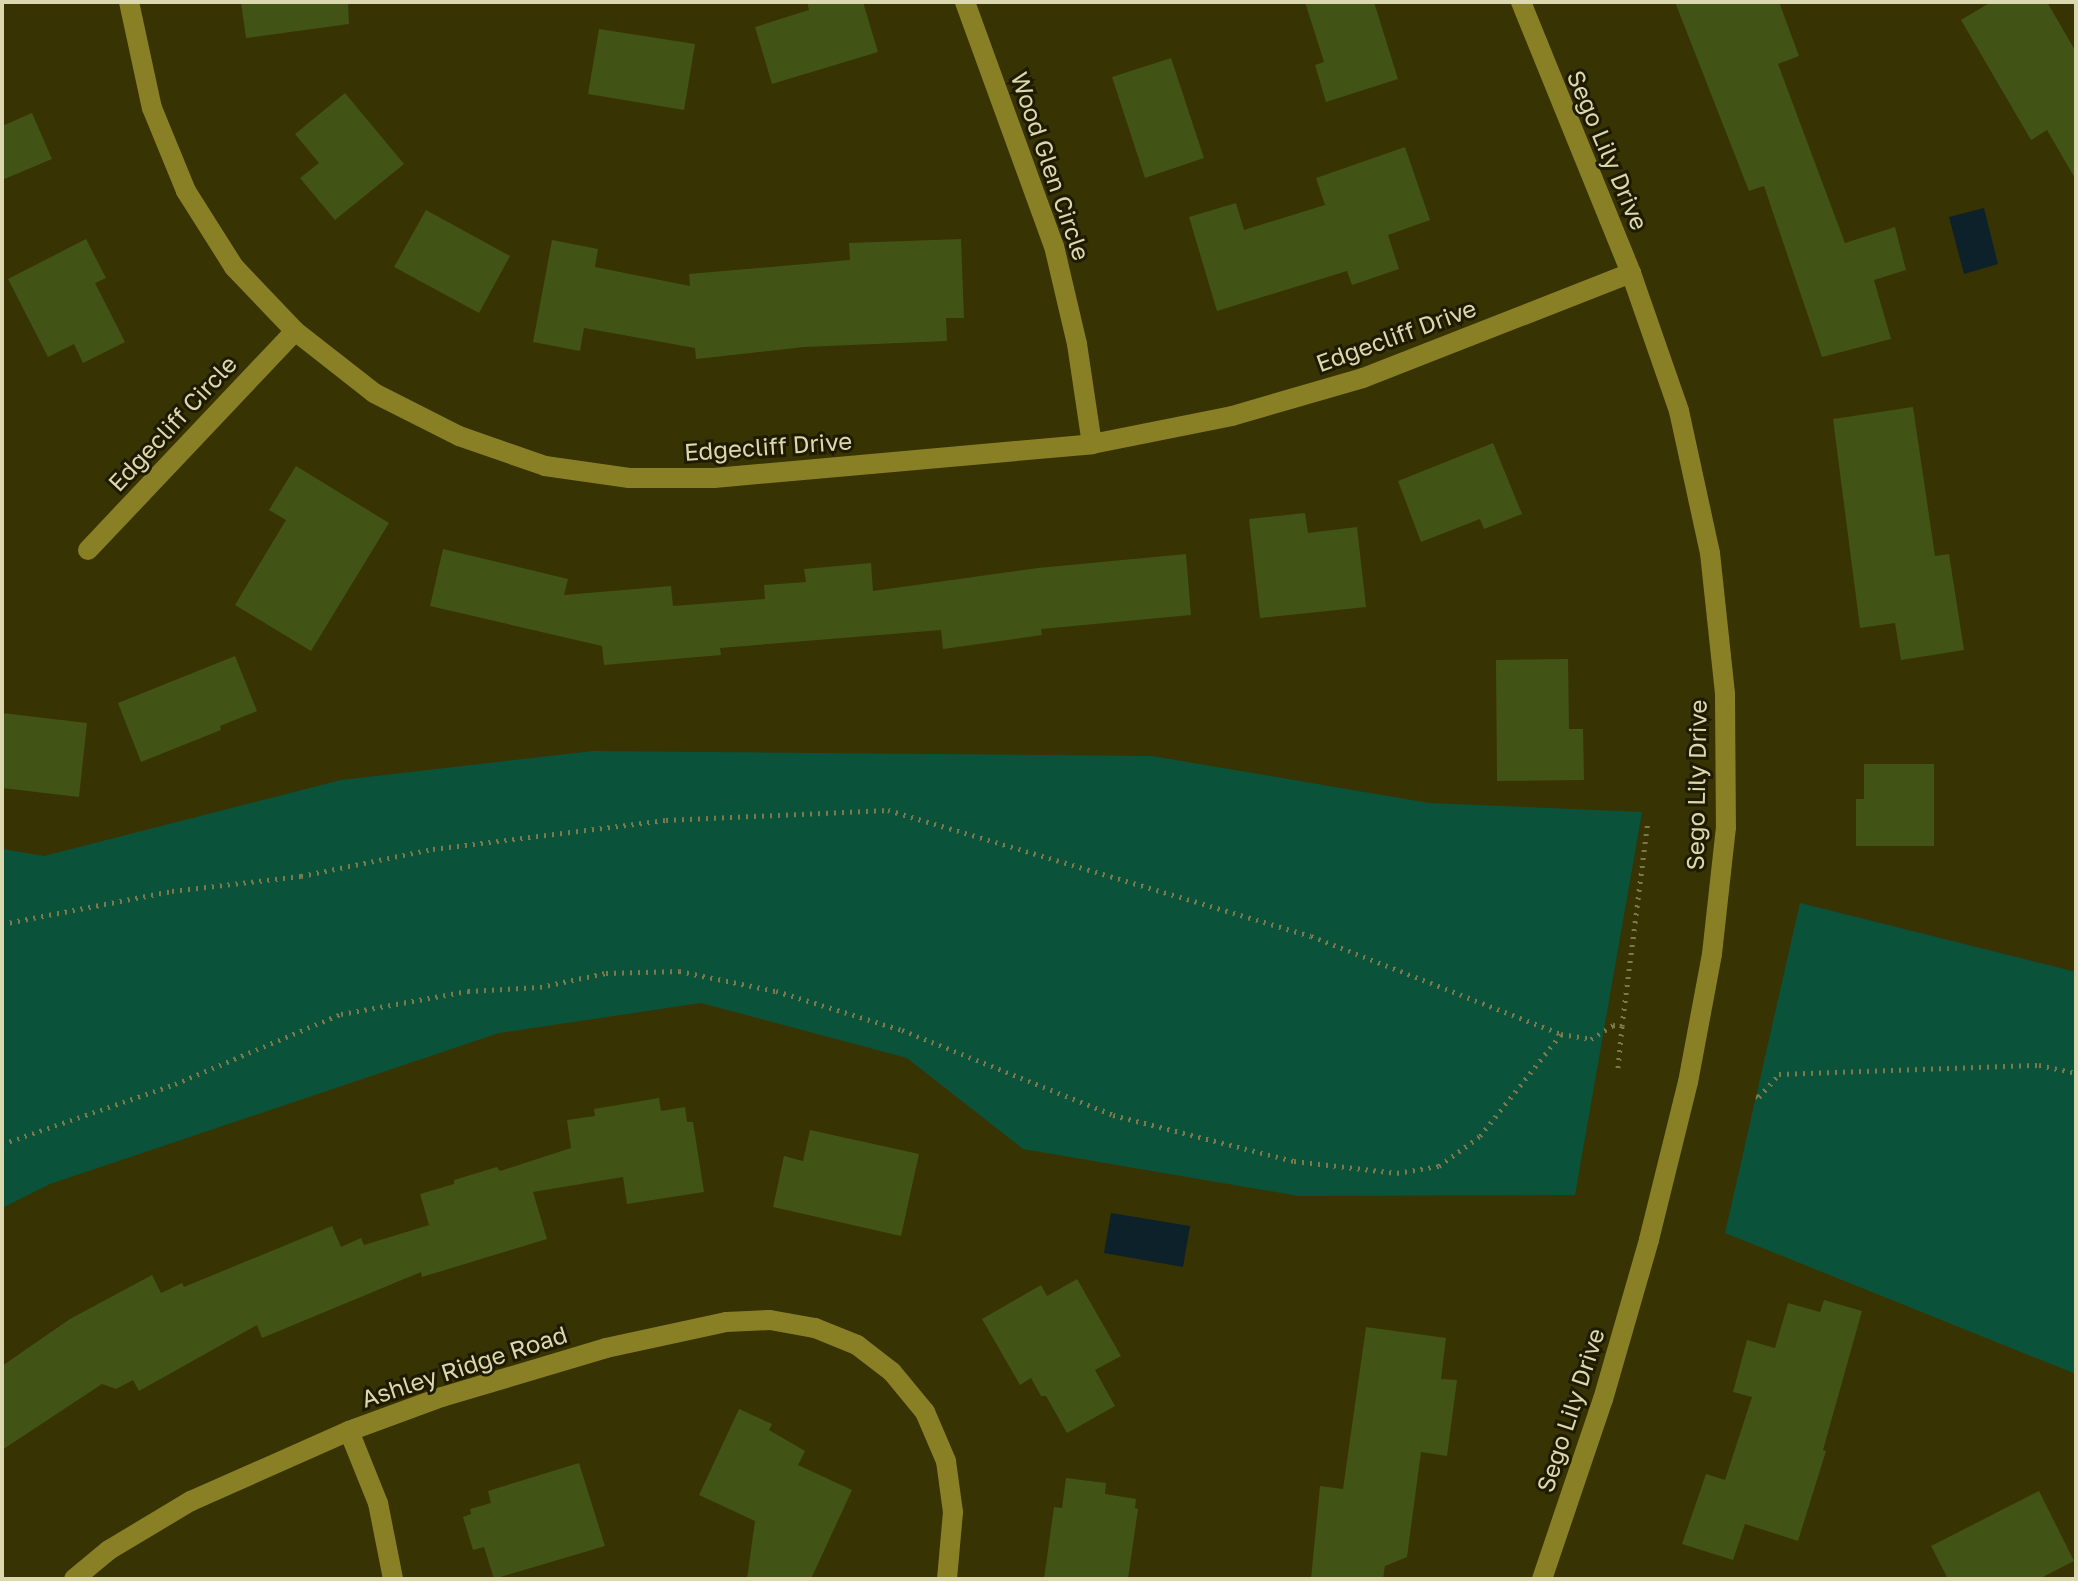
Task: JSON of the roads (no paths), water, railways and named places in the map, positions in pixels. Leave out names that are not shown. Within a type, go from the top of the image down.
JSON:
[{"type":"street","name":"Edgecliff Drive","points":[[129,2],[152,108],[186,191],[234,267],[295,331],[374,393],[459,436],[545,466],[629,478],[714,478],[1092,444],[1232,416],[1363,378],[1631,273]]},
{"type":"street","name":"Wood Glen Circle","points":[[965,2],[1054,246],[1077,344],[1092,444]]},
{"type":"street","name":"Sego Lily Drive","points":[[1521,2],[1631,273],[1679,411],[1710,553],[1725,694],[1726,827],[1712,954],[1688,1082],[1660,1197],[1603,1399],[1542,1579]]},
{"type":"street","name":"Edgecliff Circle","points":[[88,550],[295,331]]},
{"type":"street","name":"Ashley Ridge Road","points":[[74,1579],[109,1550],[191,1501],[349,1431],[442,1397],[606,1348],[726,1322],[770,1320],[815,1328],[857,1345],[892,1372],[925,1412],[946,1461],[953,1512],[947,1579]]},
{"type":"street","points":[[349,1431],[378,1503],[393,1579]]},
{"type":"water","points":[[1984,208],[1998,264],[1964,274],[1949,217]]},
{"type":"water","points":[[1111,1213],[1190,1226],[1183,1267],[1104,1253]]}]
